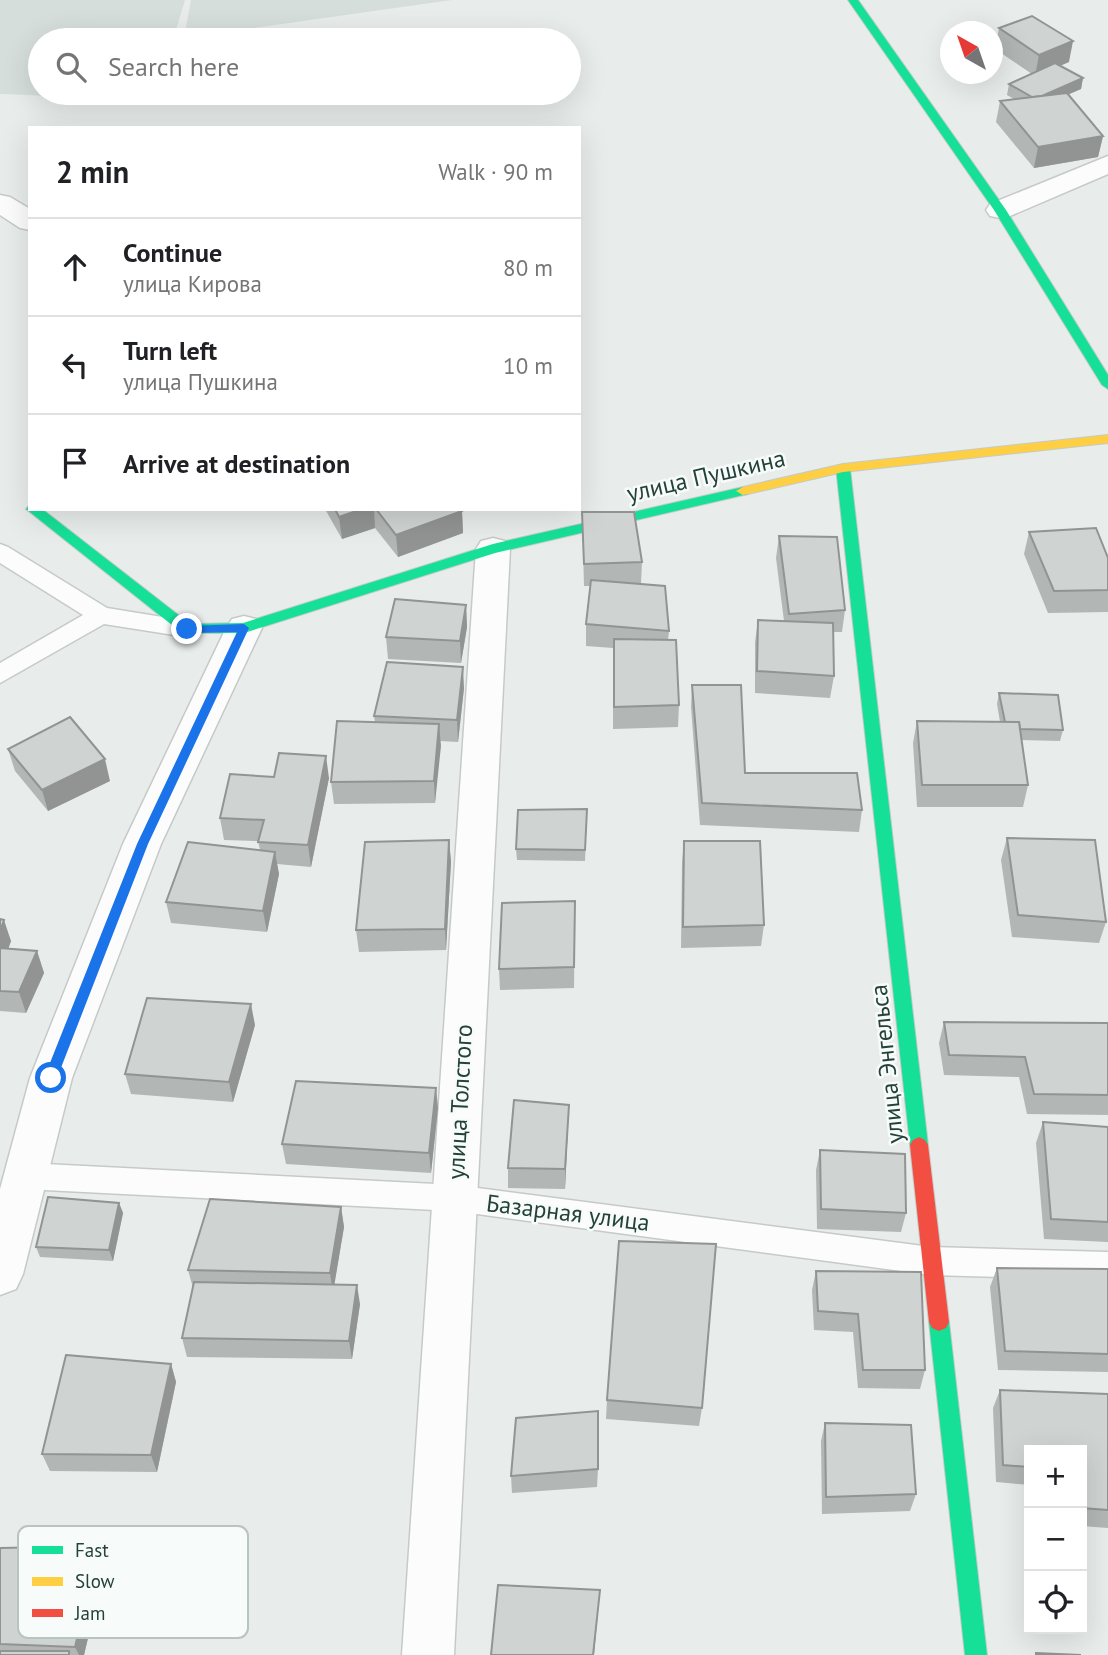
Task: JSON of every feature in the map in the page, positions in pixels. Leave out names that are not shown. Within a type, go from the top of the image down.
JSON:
[{"type":"street","points":[[853,0],[1000,209],[1108,385]]},
{"type":"street","points":[[1000,209],[1108,163]]},
{"type":"street","points":[[0,203],[28,221]]},
{"type":"street","name":"улица Пушкина","points":[[187,629],[244,628],[493,549],[843,468],[1108,439]]},
{"type":"street","name":"улица Энгельса","points":[[843,468],[976,1655]]},
{"type":"street","points":[[36,511],[187,629]]},
{"type":"street","name":"улица Толстого","points":[[428,1655],[493,549]]},
{"type":"street","points":[[0,1274],[51,1078],[137,857],[244,628]]},
{"type":"lane","points":[[0,552],[102,615],[187,629]]},
{"type":"lane","points":[[0,674],[102,615]]},
{"type":"lane","name":"Базарная улица","points":[[25,1176],[455,1198],[931,1261],[1108,1266]]},
{"type":"shaded area","points":[[0,0],[185,0],[177,28],[28,28],[28,95],[0,94]]},
{"type":"shaded area","points":[[191,0],[452,0],[255,28],[186,28]]},
{"type":"building","points":[[1032,16],[1073,41],[1039,55],[1003,31],[1003,27]]},
{"type":"building","points":[[1055,63],[1083,78],[1042,96],[1032,97],[1009,84]]},
{"type":"building","points":[[1067,93],[1103,136],[1038,147],[1000,101]]},
{"type":"building","points":[[336,511],[356,511],[339,517]]},
{"type":"building","points":[[378,511],[462,511],[396,535]]},
{"type":"building","points":[[582,512],[634,512],[642,562],[584,564]]},
{"type":"building","points":[[1096,528],[1108,558],[1108,590],[1054,591],[1029,532]]},
{"type":"building","points":[[779,536],[837,537],[845,610],[789,614]]},
{"type":"building","points":[[591,580],[665,586],[669,631],[586,624]]},
{"type":"building","points":[[395,599],[466,605],[460,641],[386,637]]},
{"type":"building","points":[[758,620],[833,623],[834,676],[757,671]]},
{"type":"building","points":[[614,639],[676,640],[679,705],[614,707]]},
{"type":"building","points":[[387,662],[463,667],[457,720],[374,716]]},
{"type":"building","points":[[692,685],[741,685],[745,773],[857,773],[862,810],[702,803]]},
{"type":"building","points":[[999,693],[1058,695],[1063,730],[1020,729],[1019,722],[1005,722]]},
{"type":"building","points":[[70,717],[105,759],[42,790],[8,749]]},
{"type":"building","points":[[337,721],[439,724],[434,781],[331,782]]},
{"type":"building","points":[[917,721],[1019,722],[1028,785],[922,785]]},
{"type":"building","points":[[279,753],[326,756],[308,845],[258,842],[264,820],[220,818],[230,774],[274,777]]},
{"type":"building","points":[[587,809],[585,850],[516,849],[518,810]]},
{"type":"building","points":[[1007,838],[1095,840],[1106,922],[1018,915]]},
{"type":"building","points":[[449,840],[445,929],[356,930],[365,842]]},
{"type":"building","points":[[684,841],[760,841],[764,925],[683,927]]},
{"type":"building","points":[[188,842],[275,852],[263,911],[166,902]]},
{"type":"building","points":[[575,901],[574,967],[499,969],[502,903]]},
{"type":"building","points":[[0,948],[37,951],[19,992],[0,991]]},
{"type":"building","points":[[147,998],[251,1004],[229,1082],[125,1074]]},
{"type":"building","points":[[944,1022],[1108,1023],[1108,1095],[1034,1094],[1025,1057],[949,1055]]},
{"type":"building","points":[[296,1081],[436,1088],[429,1153],[282,1144]]},
{"type":"building","points":[[514,1100],[569,1105],[565,1169],[508,1168]]},
{"type":"building","points":[[1043,1122],[1108,1127],[1108,1222],[1051,1219]]},
{"type":"building","points":[[820,1150],[905,1154],[906,1213],[821,1209]]},
{"type":"building","points":[[48,1197],[119,1203],[109,1250],[36,1247]]},
{"type":"building","points":[[210,1199],[341,1207],[330,1273],[188,1270]]},
{"type":"building","points":[[619,1241],[716,1244],[702,1408],[607,1400]]},
{"type":"building","points":[[997,1268],[1108,1269],[1108,1354],[1005,1351]]},
{"type":"building","points":[[816,1271],[921,1272],[925,1370],[863,1370],[858,1314],[818,1311]]},
{"type":"building","points":[[194,1282],[357,1285],[349,1341],[182,1338]]},
{"type":"building","points":[[66,1355],[171,1364],[151,1455],[42,1454]]},
{"type":"building","points":[[1000,1390],[1108,1394],[1108,1510],[1087,1508],[1087,1445],[1024,1445],[1024,1467],[1003,1465]]},
{"type":"building","points":[[598,1411],[598,1469],[511,1476],[516,1418]]},
{"type":"building","points":[[825,1423],[911,1425],[916,1494],[826,1497]]},
{"type":"building","points":[[0,1548],[18,1548],[18,1638],[77,1638],[75,1647],[0,1644]]},
{"type":"building","points":[[498,1585],[600,1590],[593,1655],[491,1655]]},
{"type":"building","points":[[0,1651],[69,1651],[69,1655],[0,1655]]},
{"type":"building","points":[[1036,1653],[1081,1655],[1036,1655]]},
{"type":"traffic: fast","points":[[853,0],[1000,210],[1108,385]]},
{"type":"traffic: fast","points":[[843,468],[919,1145]]},
{"type":"traffic: fast","points":[[36,511],[187,629],[244,628],[493,549],[743,491]]},
{"type":"traffic: fast","points":[[939,1322],[976,1655]]},
{"type":"traffic: slow","points":[[743,491],[843,468],[1108,439]]},
{"type":"traffic: jam","points":[[919,1145],[939,1322]]},
{"type":"route","points":[[51,1078],[142,844],[244,628],[187,629]]}]
